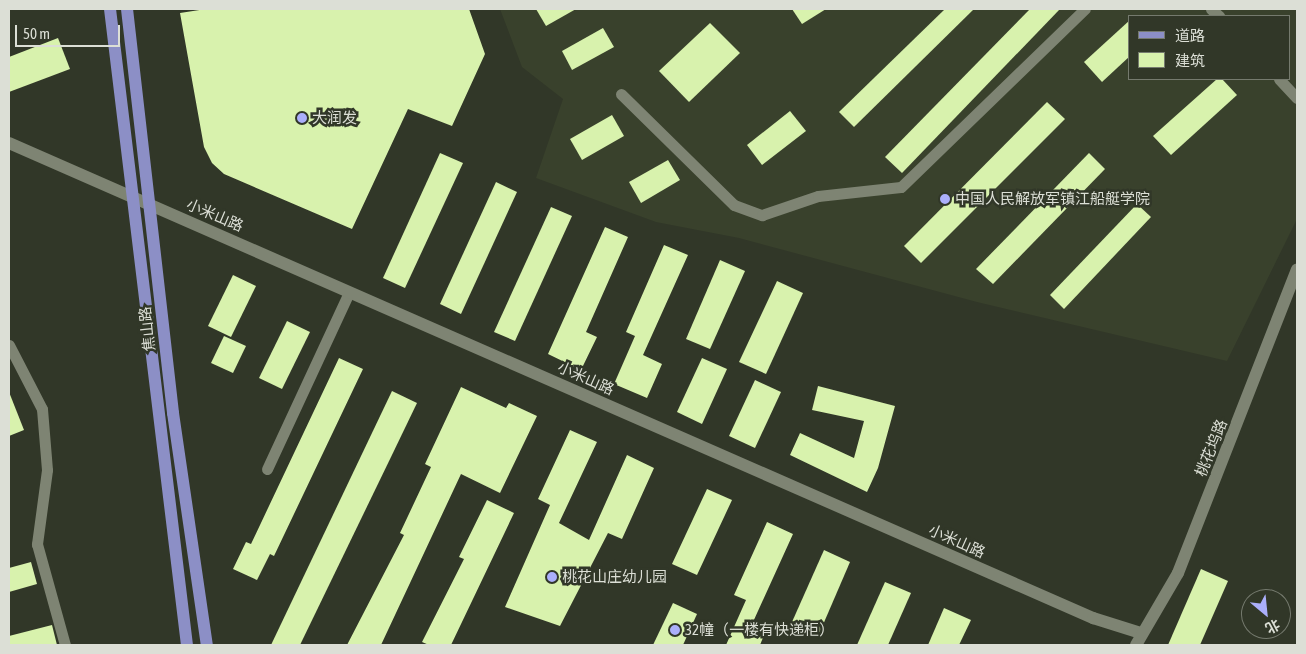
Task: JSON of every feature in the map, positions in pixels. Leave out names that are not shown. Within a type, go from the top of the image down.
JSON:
[{"type":"main road","name":"焦山路","points":[[110,9],[130,196],[187,645]]},
{"type":"main road","name":"焦山路","points":[[127,9],[173,412],[207,645]]},
{"type":"street","points":[[621,94],[734,205],[762,215],[818,196],[901,186],[1085,9]]},
{"type":"street","points":[[1280,80],[1297,98]]},
{"type":"street","name":"小米山路","points":[[9,143],[1138,639]]},
{"type":"street","name":"桃花坞路","points":[[1138,639],[1178,573],[1297,269]]},
{"type":"street","points":[[267,469],[349,292]]},
{"type":"street","points":[[9,345],[42,409],[48,470],[37,544],[65,645]]},
{"type":"shaded area","name":"中国人民解放军镇江船艇学院","points":[[500,9],[1297,9],[1297,219],[1227,361],[977,302],[739,238],[656,222],[536,178],[563,99],[522,67]]},
{"type":"building","name":"大润发","points":[[206,9],[469,9],[485,54],[452,126],[408,109],[352,229],[224,174],[212,163],[204,147],[180,13]]},
{"type":"building","points":[[536,9],[576,9],[546,26]]},
{"type":"building","points":[[792,9],[826,9],[802,24]]},
{"type":"building","points":[[945,9],[974,9],[854,127],[839,112]]},
{"type":"building","points":[[1030,9],[1060,9],[902,173],[885,157]]},
{"type":"building","points":[[1128,22],[1128,58],[1102,82],[1084,62]]},
{"type":"building","points":[[710,23],[740,53],[689,102],[659,71]]},
{"type":"building","points":[[603,28],[614,47],[572,70],[562,51]]},
{"type":"building","points":[[58,38],[70,69],[9,92],[9,57]]},
{"type":"building","points":[[1216,80],[1223,80],[1237,95],[1171,155],[1153,136]]},
{"type":"building","points":[[1047,102],[1065,119],[921,263],[904,246]]},
{"type":"building","points":[[790,111],[806,131],[762,165],[747,145]]},
{"type":"building","points":[[612,115],[624,136],[582,160],[570,139]]},
{"type":"building","points":[[440,153],[463,163],[405,288],[383,278]]},
{"type":"building","points":[[1089,153],[1105,169],[993,284],[976,269]]},
{"type":"building","points":[[668,160],[680,180],[641,203],[629,182]]},
{"type":"building","points":[[496,182],[517,192],[461,314],[440,304]]},
{"type":"building","points":[[1137,204],[1151,217],[1064,309],[1050,295]]},
{"type":"building","points":[[551,207],[572,216],[515,341],[494,332]]},
{"type":"building","points":[[605,227],[628,237],[586,332],[597,337],[581,370],[548,354]]},
{"type":"building","points":[[664,245],[688,255],[643,355],[662,364],[647,398],[614,384],[635,336],[626,332]]},
{"type":"building","points":[[720,260],[745,271],[710,349],[686,339]]},
{"type":"building","points":[[233,275],[256,286],[231,337],[208,326]]},
{"type":"building","points":[[777,281],[803,293],[766,374],[739,362]]},
{"type":"building","points":[[287,321],[310,332],[282,389],[259,378]]},
{"type":"building","points":[[224,336],[246,346],[233,373],[211,363]]},
{"type":"building","points":[[339,358],[363,369],[274,556],[270,554],[257,580],[233,569],[246,542],[251,544]]},
{"type":"building","points":[[702,358],[727,369],[702,424],[677,412]]},
{"type":"building","points":[[755,380],[781,392],[755,448],[729,436]]},
{"type":"building","points":[[818,386],[895,406],[878,468],[867,492],[790,455],[800,433],[854,458],[864,421],[812,410]]},
{"type":"building","points":[[461,387],[506,408],[509,403],[537,416],[500,493],[461,474],[381,645],[347,645],[404,535],[400,533],[431,467],[425,464]]},
{"type":"building","points":[[392,391],[417,403],[300,645],[271,645]]},
{"type":"building","points":[[9,392],[24,430],[9,436]]},
{"type":"building","points":[[570,430],[597,442],[559,523],[589,540],[627,455],[654,468],[622,539],[608,533],[560,626],[505,607],[550,505],[538,499]]},
{"type":"building","points":[[707,489],[732,500],[697,575],[672,564]]},
{"type":"building","points":[[487,500],[514,513],[451,645],[429,645],[422,642],[464,559],[459,557]]},
{"type":"building","points":[[767,522],[793,534],[753,622],[767,628],[760,645],[726,645],[746,600],[734,595]]},
{"type":"building","points":[[824,550],[850,562],[819,634],[792,622]]},
{"type":"building","points":[[31,562],[37,584],[9,592],[9,568]]},
{"type":"building","points":[[1201,569],[1228,581],[1200,645],[1168,645]]},
{"type":"building","points":[[885,582],[911,593],[888,645],[857,645]]},
{"type":"building","name":"32幢（一楼有快递柜）","points":[[673,603],[697,614],[683,645],[653,645]]},
{"type":"building","points":[[944,608],[971,620],[959,645],[928,645]]},
{"type":"building","points":[[52,625],[57,645],[9,645],[9,636]]},
{"type":"place","name":"大润发","points":[[302,118]]},
{"type":"place","name":"中国人民解放军镇江船艇学院","points":[[945,199]]},
{"type":"place","name":"桃花山庄幼儿园","points":[[552,577]]},
{"type":"place","name":"32幢（一楼有快递柜）","points":[[675,630]]}]
